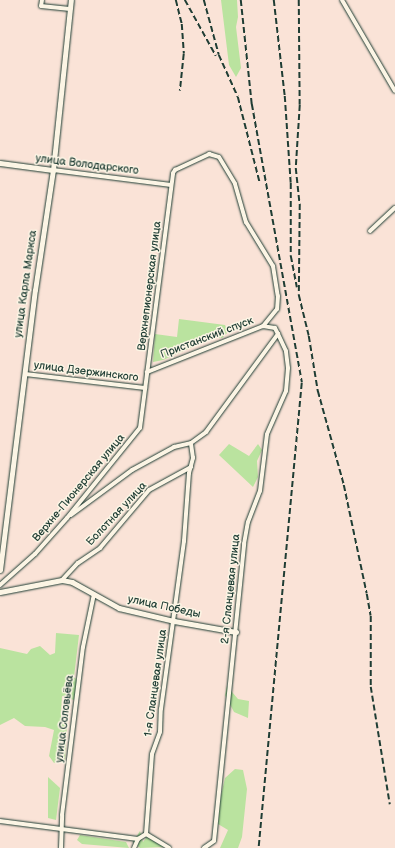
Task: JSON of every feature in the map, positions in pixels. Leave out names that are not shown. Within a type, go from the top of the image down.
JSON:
[{"type":"street","points":[[42,0],[41,6],[70,10]]},
{"type":"street","name":"улица Карла Маркса","points":[[0,570],[53,170],[71,0]]},
{"type":"street","points":[[342,0],[395,91]]},
{"type":"street","name":"Верхнепионерская улица","points":[[145,388],[171,186],[175,170],[209,154],[219,157],[235,184],[246,222],[273,266],[278,296],[277,309],[263,326]]},
{"type":"street","name":"улица Володарского","points":[[0,163],[171,186]]},
{"type":"street","points":[[370,231],[395,208]]},
{"type":"street","name":"Пристанский спуск","points":[[147,372],[263,326],[275,328]]},
{"type":"street","name":"2-я Сланцевая улица","points":[[204,848],[214,841],[247,529],[260,491],[268,434],[286,391],[286,350],[275,328]]},
{"type":"street","points":[[68,518],[132,470],[174,447],[191,443],[206,432],[229,404],[278,334]]},
{"type":"street","name":"улица Дзержинского","points":[[25,374],[145,388]]},
{"type":"street","name":"Верхне-Пионерская улица","points":[[0,585],[35,554],[68,518],[140,428],[145,388]]},
{"type":"street","name":"1-я Сланцевая улица","points":[[146,834],[152,754],[160,732],[161,709],[174,621],[193,458],[191,443]]},
{"type":"street","name":"Болотная улица","points":[[62,580],[78,563],[100,548],[149,490],[191,466]]},
{"type":"street","points":[[0,592],[62,580]]},
{"type":"street","name":"улица Победы","points":[[62,580],[72,582],[119,608],[174,621],[236,632]]},
{"type":"street","name":"улица Соловьёва","points":[[61,848],[61,828],[83,647],[94,594]]},
{"type":"street","points":[[0,821],[138,839]]},
{"type":"street","points":[[134,848],[138,839],[146,834],[169,848]]},
{"type":"green space","points":[[221,0],[237,0],[238,17],[236,27],[241,68],[236,77],[229,65]]},
{"type":"green space","points":[[179,319],[225,325],[228,332],[222,338],[213,338],[163,360],[153,362],[155,334],[177,337]]},
{"type":"green space","points":[[229,444],[249,456],[258,444],[262,450],[257,461],[258,477],[253,487],[219,455]]},
{"type":"green space","points":[[56,633],[79,635],[74,677],[78,681],[74,700],[62,696],[61,716],[67,726],[65,760],[54,763],[49,756],[54,730],[45,727],[25,726],[14,718],[0,725],[0,648],[27,654],[31,649],[40,646],[50,655],[55,653]]},
{"type":"green space","points":[[227,686],[238,699],[249,701],[248,718],[234,712],[225,695]]},
{"type":"green space","points":[[235,769],[243,770],[247,789],[242,837],[238,848],[220,848],[228,830],[218,824],[220,800],[225,778]]},
{"type":"green space","points":[[48,777],[60,788],[56,820],[48,818]]},
{"type":"green space","points":[[140,831],[143,842],[147,837],[165,847],[140,848],[133,842]]},
{"type":"green space","points":[[80,835],[126,842],[129,848],[82,844],[77,840]]},
{"type":"railway","points":[[176,0],[182,24],[184,54],[180,91]]},
{"type":"railway","points":[[185,0],[216,56]]},
{"type":"railway","points":[[204,0],[219,55],[238,97],[260,183]]},
{"type":"railway","points":[[241,0],[252,104],[302,383],[259,848]]},
{"type":"railway","points":[[274,0],[285,96],[291,183],[291,256],[297,287]]},
{"type":"railway","points":[[299,0],[300,105],[296,168],[300,204],[299,295],[309,336],[318,391],[344,485],[371,616],[371,687],[390,804]]}]
